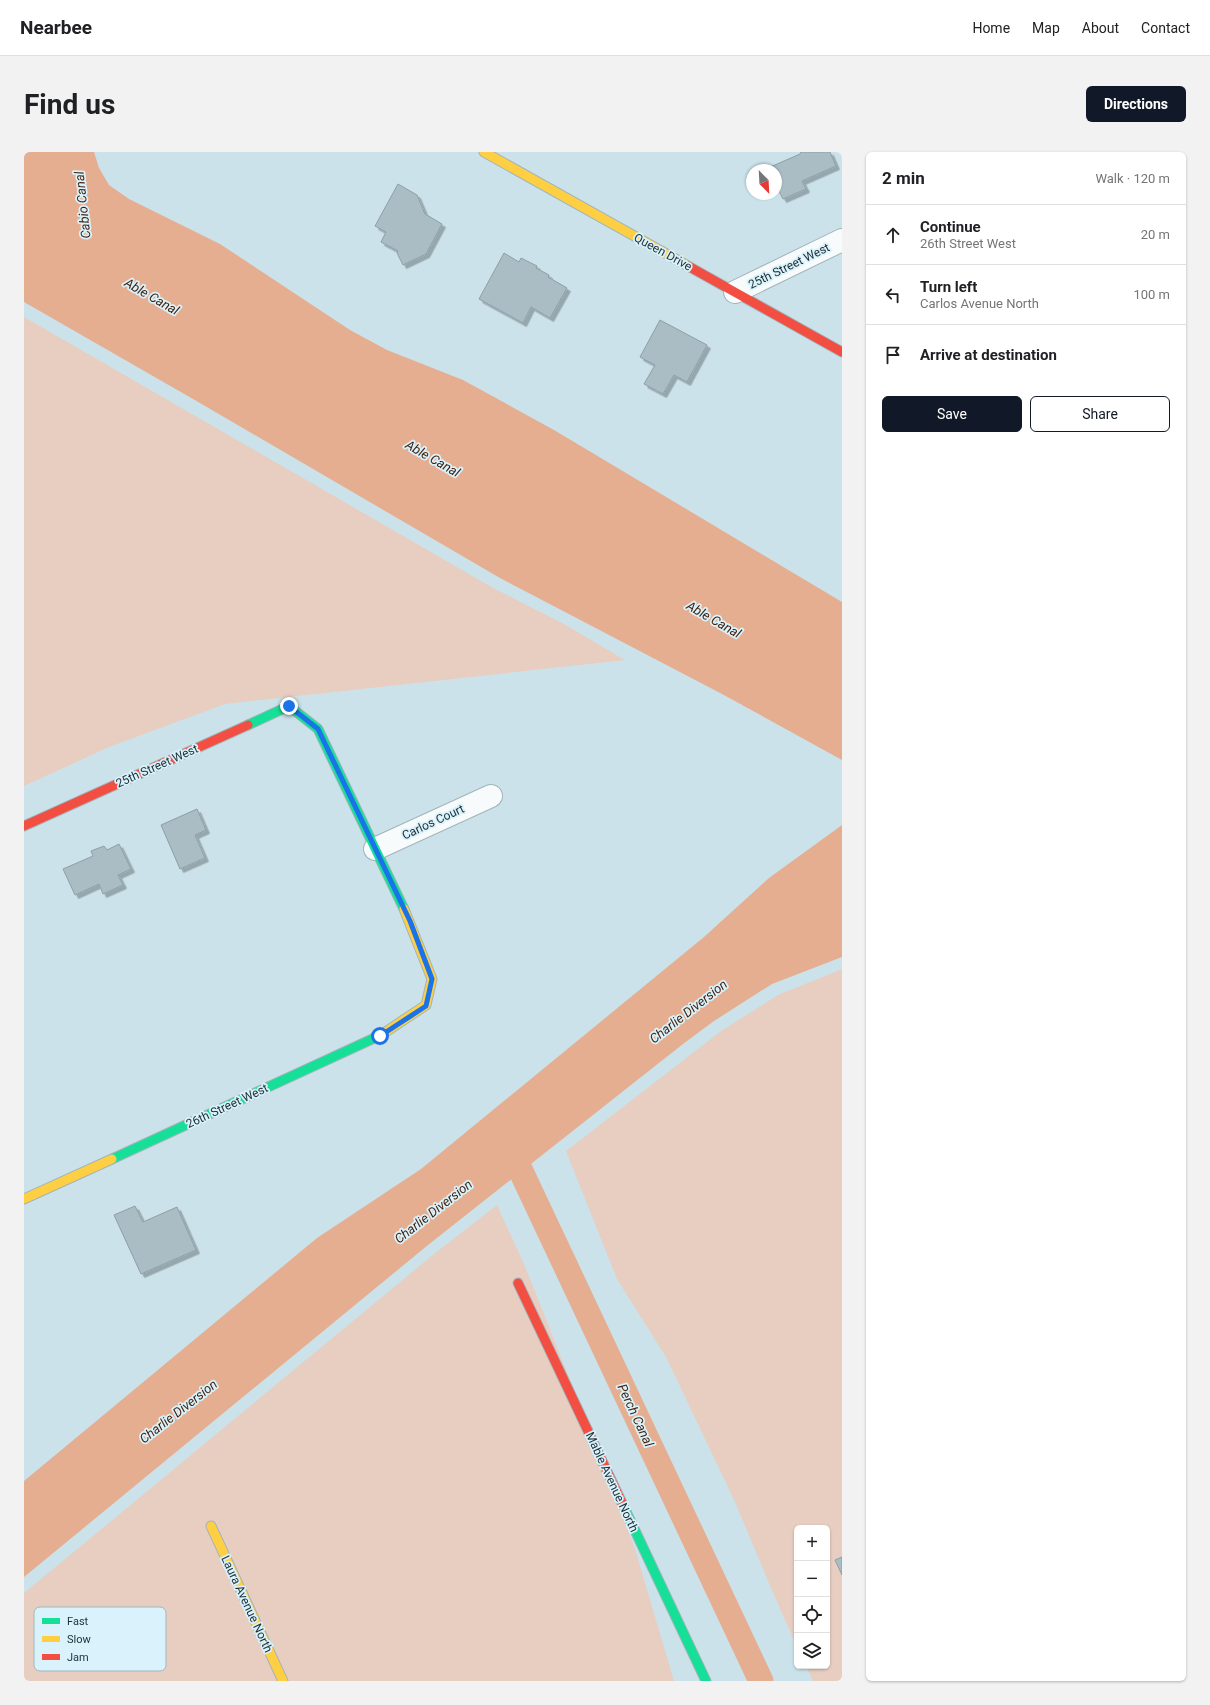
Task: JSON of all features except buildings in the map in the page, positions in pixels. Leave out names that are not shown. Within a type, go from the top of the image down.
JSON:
[{"type":"street","name":"Queen Drive","points":[[484,152],[842,352]]},
{"type":"street","name":"25th Street West","points":[[735,292],[842,240]]},
{"type":"street","name":"25th Street West","points":[[24,826],[289,706],[318,729],[375,849]]},
{"type":"street","name":"Carlos Court","points":[[375,849],[491,796]]},
{"type":"street","name":"26th Street West","points":[[24,1199],[380,1036],[426,1006],[432,979],[410,921],[375,849]]},
{"type":"street","name":"Mable Avenue North","points":[[518,1283],[706,1681]]},
{"type":"street","name":"Laura Avenue North","points":[[211,1526],[283,1681]]},
{"type":"shaded area","points":[[24,317],[495,589],[564,624],[625,660],[225,704],[109,747],[24,786]]},
{"type":"shaded area","points":[[842,969],[842,1681],[813,1681],[807,1669],[830,1669],[830,1525],[794,1525],[794,1640],[735,1502],[666,1357],[617,1279],[566,1151],[721,1031],[778,995]]},
{"type":"shaded area","points":[[497,1205],[524,1264],[635,1549],[674,1681],[24,1681],[24,1593],[434,1254]]},
{"type":"water","points":[[24,152],[94,152],[99,168],[109,185],[129,199],[220,244],[350,330],[387,350],[463,380],[554,430],[842,602],[842,760],[722,694],[500,578],[24,302]]},
{"type":"water","name":"Charlie Diversion","points":[[842,825],[842,957],[772,984],[714,1021],[683,1044],[428,1245],[24,1577],[24,1481],[317,1238],[421,1169],[704,937],[769,878]]},
{"type":"waterway","name":"Perch Canal","points":[[511,1150],[761,1681]]},
{"type":"traffic: fast","points":[[248,725],[289,706],[318,729],[404,909]]},
{"type":"traffic: fast","points":[[112,1159],[381,1035]]},
{"type":"traffic: fast","points":[[622,1503],[706,1681]]},
{"type":"traffic: slow","points":[[484,152],[688,266]]},
{"type":"traffic: slow","points":[[381,1035],[426,1005],[432,979],[404,909]]},
{"type":"traffic: slow","points":[[24,1199],[112,1159]]},
{"type":"traffic: slow","points":[[211,1526],[283,1681]]},
{"type":"traffic: jam","points":[[688,266],[842,352]]},
{"type":"traffic: jam","points":[[24,826],[248,725]]},
{"type":"traffic: jam","points":[[518,1283],[622,1503]]},
{"type":"route","points":[[289,706],[318,729],[410,921],[432,979],[426,1006],[380,1036]]},
{"type":"water label","name":"Cabio Canal","points":[[82,205]]},
{"type":"water label","name":"Able Canal","points":[[152,296]]},
{"type":"water label","name":"Able Canal","points":[[433,458]]},
{"type":"water label","name":"Able Canal","points":[[714,619]]}]
